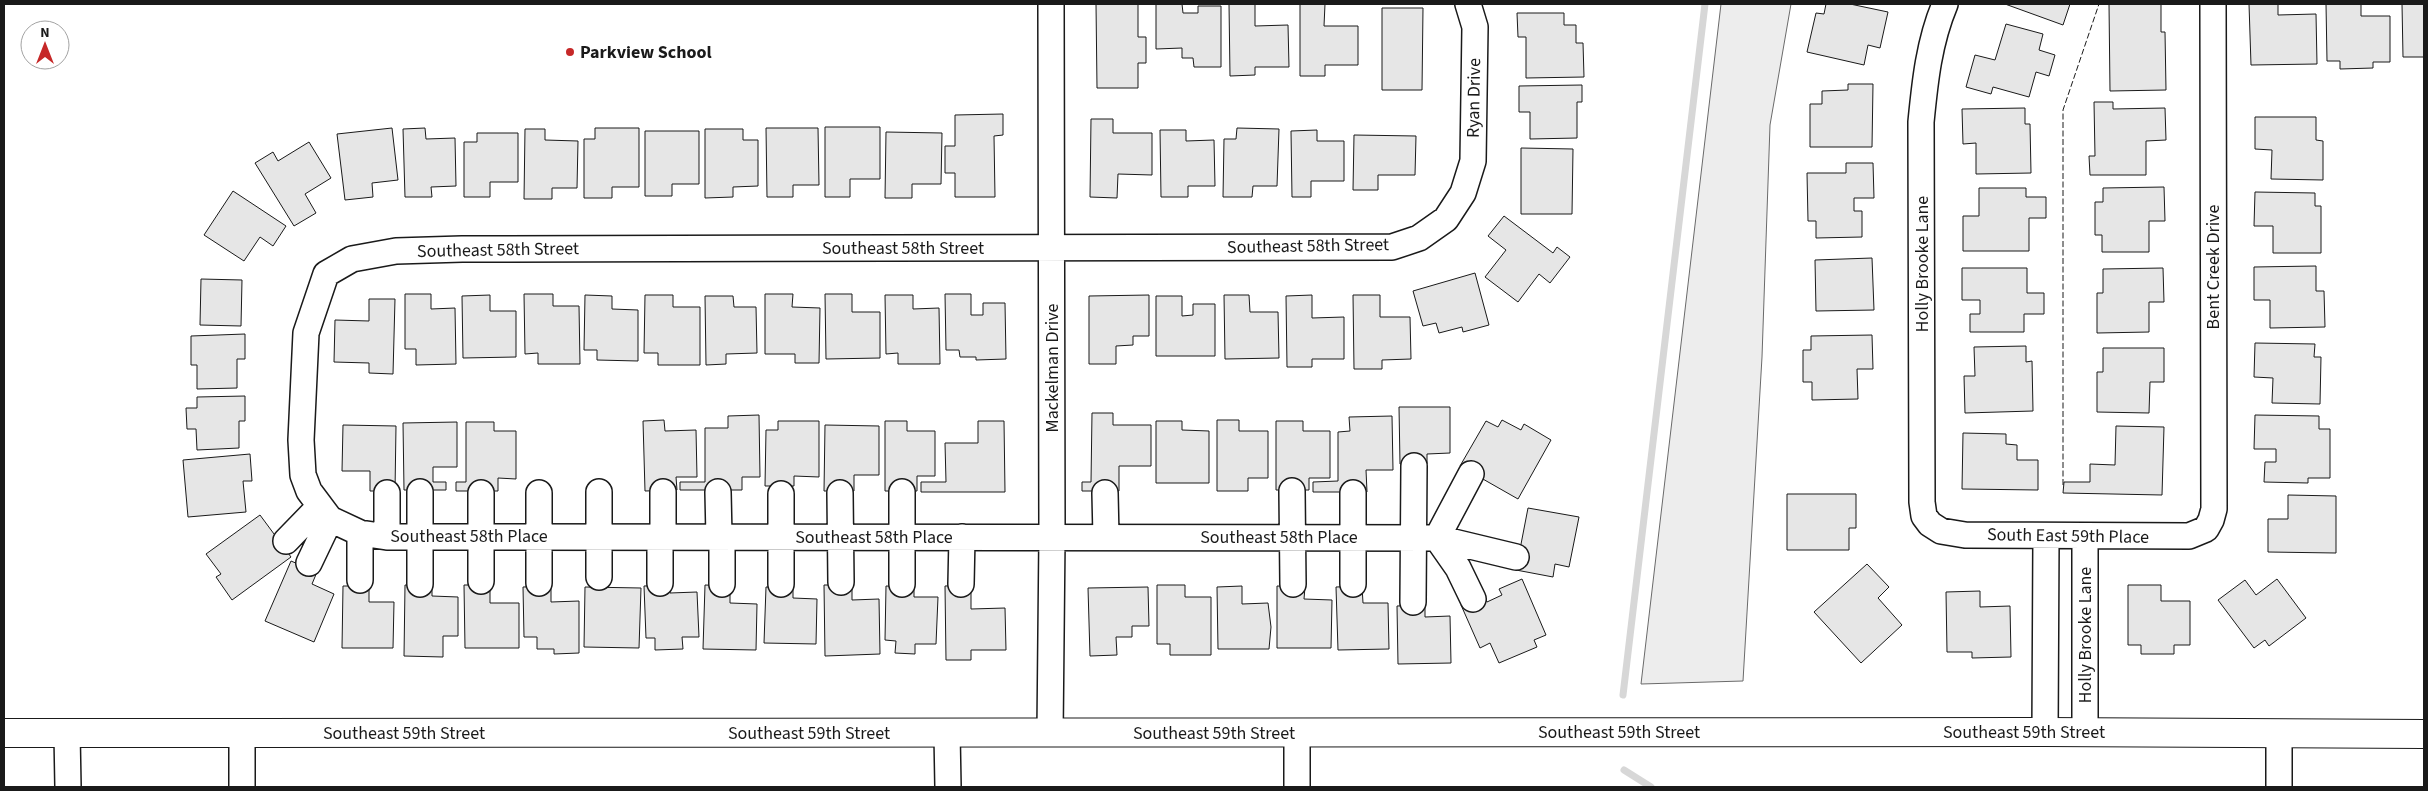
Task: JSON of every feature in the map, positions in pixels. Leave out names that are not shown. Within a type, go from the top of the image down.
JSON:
[{"type":"main road","name":"Southeast 59th Street","points":[[4,733],[2084,732],[2424,734]]},
{"type":"street","name":"Mackelman Drive","points":[[1050,733],[1052,537],[1051,4]]},
{"type":"street","name":"Ryan Drive","points":[[1463,193],[1473,161],[1475,27],[1468,4]]},
{"type":"street","name":"Holly Brooke Lane","points":[[1930,524],[1924,516],[1922,502],[1921,122],[1925,71],[1937,22],[1944,4]]},
{"type":"street","name":"Bent Creek Drive","points":[[2206,529],[2214,509],[2213,4]]},
{"type":"street","name":"Southeast 58th Street","points":[[324,513],[303,475],[301,440],[306,333],[326,274],[352,259],[396,252],[462,249],[1392,247],[1419,238],[1446,219],[1463,193]]},
{"type":"street","points":[[1413,602],[1425,538],[1414,466]]},
{"type":"street","points":[[1425,538],[1471,474]]},
{"type":"street","points":[[1292,491],[1293,584]]},
{"type":"street","points":[[420,492],[420,584]]},
{"type":"street","points":[[599,492],[599,577]]},
{"type":"street","points":[[660,583],[663,492]]},
{"type":"street","points":[[718,492],[722,584]]},
{"type":"street","points":[[902,492],[902,584]]},
{"type":"street","points":[[387,493],[387,537]]},
{"type":"street","points":[[481,493],[481,581]]},
{"type":"street","points":[[539,582],[540,493]]},
{"type":"street","points":[[840,493],[841,582]]},
{"type":"street","points":[[1106,493],[1106,537]]},
{"type":"street","points":[[1352,493],[1352,584]]},
{"type":"street","points":[[781,494],[782,584]]},
{"type":"street","name":"Southeast 58th Place","points":[[324,513],[360,533],[387,537],[1425,538],[1516,557]]},
{"type":"street","points":[[286,541],[324,513]]},
{"type":"street","points":[[309,563],[324,513]]},
{"type":"street","name":"South East 59th Place","points":[[1930,524],[1953,534],[2046,537],[2189,536],[2206,529]]},
{"type":"street","points":[[360,533],[360,580]]},
{"type":"street","points":[[961,584],[962,537]]},
{"type":"street","points":[[2045,732],[2046,537]]},
{"type":"street","name":"Holly Brooke Lane","points":[[2084,732],[2085,537]]},
{"type":"street","points":[[1425,538],[1458,568],[1473,599]]},
{"type":"street","points":[[66,733],[68,787]]},
{"type":"street","points":[[242,733],[242,787]]},
{"type":"street","points":[[948,733],[948,787]]},
{"type":"street","points":[[1297,733],[1297,787]]},
{"type":"street","points":[[2279,733],[2279,787]]},
{"type":"shaded area","points":[[1721,4],[1791,4],[1770,125],[1762,357],[1743,681],[1641,684]]},
{"type":"building","points":[[1096,4],[1138,4],[1138,37],[1146,37],[1146,63],[1138,63],[1138,88],[1097,88]]},
{"type":"building","points":[[1156,4],[1182,4],[1183,13],[1198,13],[1198,6],[1221,6],[1221,67],[1194,67],[1193,58],[1182,58],[1182,48],[1156,49]]},
{"type":"building","points":[[1229,4],[1255,4],[1255,26],[1288,25],[1289,67],[1255,67],[1255,75],[1230,76]]},
{"type":"building","points":[[1300,4],[1325,4],[1324,26],[1358,26],[1358,65],[1325,65],[1325,76],[1300,76]]},
{"type":"building","points":[[1826,4],[1850,4],[1888,12],[1880,48],[1868,45],[1864,65],[1807,52],[1816,13],[1824,14]]},
{"type":"building","points":[[2005,4],[2070,4],[2063,25]]},
{"type":"building","points":[[2109,4],[2161,4],[2161,32],[2165,32],[2166,90],[2110,91]]},
{"type":"building","points":[[2249,4],[2278,4],[2278,15],[2316,14],[2317,64],[2251,65]]},
{"type":"building","points":[[2326,4],[2361,4],[2361,16],[2390,16],[2390,62],[2373,62],[2373,68],[2340,69],[2340,61],[2327,61]]},
{"type":"building","points":[[2402,4],[2424,4],[2424,57],[2403,57]]},
{"type":"building","points":[[1382,8],[1423,8],[1422,90],[1382,90]]},
{"type":"building","points":[[1517,13],[1564,13],[1564,25],[1576,25],[1576,43],[1583,43],[1584,77],[1526,78],[1526,37],[1518,37]]},
{"type":"building","points":[[2006,24],[2043,34],[2039,50],[2055,55],[2049,76],[2036,72],[2029,97],[1993,87],[1991,94],[1966,87],[1975,55],[1995,60]]},
{"type":"building","points":[[1848,84],[1873,84],[1872,147],[1810,147],[1810,104],[1822,104],[1822,91],[1848,90]]},
{"type":"building","points":[[1582,85],[1582,102],[1577,102],[1577,138],[1530,139],[1530,112],[1519,112],[1519,86]]},
{"type":"building","points":[[2094,102],[2113,102],[2113,109],[2165,108],[2166,140],[2146,141],[2146,175],[2090,175],[2089,156],[2095,156]]},
{"type":"building","points":[[2025,108],[2025,124],[2030,124],[2031,173],[1976,174],[1976,143],[1963,144],[1962,109]]},
{"type":"building","points":[[1003,114],[1003,135],[994,136],[995,197],[955,197],[955,173],[945,173],[945,146],[955,146],[955,115]]},
{"type":"building","points":[[2255,117],[2316,117],[2316,140],[2323,141],[2323,180],[2271,179],[2272,150],[2255,149]]},
{"type":"building","points":[[1091,119],[1113,119],[1113,133],[1152,133],[1152,175],[1118,174],[1117,198],[1090,197]]},
{"type":"building","points":[[825,127],[880,127],[880,179],[850,179],[850,197],[825,197]]},
{"type":"building","points":[[392,128],[398,180],[372,183],[373,197],[345,200],[337,134]]},
{"type":"building","points":[[425,128],[426,139],[455,138],[456,186],[431,187],[432,197],[405,197],[403,129]]},
{"type":"building","points":[[595,128],[639,128],[639,187],[612,187],[612,198],[584,198],[584,139],[595,139]]},
{"type":"building","points":[[766,128],[818,128],[819,185],[793,185],[793,197],[767,197]]},
{"type":"building","points":[[1237,128],[1279,129],[1277,186],[1253,186],[1252,197],[1223,197],[1224,139],[1236,139]]},
{"type":"building","points":[[525,129],[545,129],[545,140],[578,141],[577,188],[552,188],[552,199],[524,199]]},
{"type":"building","points":[[705,129],[743,129],[743,140],[758,140],[758,186],[733,187],[733,197],[705,198]]},
{"type":"building","points":[[1160,130],[1186,130],[1186,141],[1214,140],[1215,186],[1188,186],[1188,197],[1161,197]]},
{"type":"building","points":[[1317,130],[1317,141],[1344,141],[1344,181],[1311,181],[1311,197],[1292,197],[1291,131]]},
{"type":"building","points":[[645,131],[699,131],[699,184],[672,184],[672,196],[645,196]]},
{"type":"building","points":[[886,132],[942,133],[941,184],[912,184],[912,198],[885,198]]},
{"type":"building","points":[[477,133],[518,133],[518,182],[490,182],[490,197],[464,197],[464,142],[477,142]]},
{"type":"building","points":[[1354,135],[1416,136],[1415,175],[1378,175],[1378,190],[1353,190]]},
{"type":"building","points":[[309,142],[331,178],[305,194],[316,213],[294,226],[255,163],[273,152],[278,161]]},
{"type":"building","points":[[1521,148],[1573,149],[1572,214],[1521,214]]},
{"type":"building","points":[[1846,163],[1873,163],[1874,198],[1854,198],[1854,211],[1862,211],[1862,237],[1816,238],[1816,221],[1808,221],[1807,173],[1846,173]]},
{"type":"building","points":[[2164,187],[2165,221],[2149,221],[2149,252],[2102,252],[2102,235],[2095,235],[2095,202],[2103,202],[2103,188]]},
{"type":"building","points":[[1979,188],[2026,188],[2026,197],[2046,197],[2046,218],[2029,218],[2029,251],[1963,251],[1963,216],[1979,216]]},
{"type":"building","points":[[233,191],[286,226],[273,246],[260,237],[244,261],[204,235]]},
{"type":"building","points":[[2255,192],[2315,193],[2315,206],[2321,206],[2321,253],[2273,253],[2273,226],[2254,226]]},
{"type":"building","points":[[1504,216],[1553,253],[1557,247],[1570,257],[1550,283],[1539,274],[1518,302],[1485,277],[1506,250],[1488,236]]},
{"type":"building","points":[[1872,258],[1874,310],[1816,311],[1815,260]]},
{"type":"building","points":[[2316,266],[2316,291],[2324,291],[2325,327],[2270,328],[2270,300],[2254,300],[2254,267]]},
{"type":"building","points":[[1962,268],[2027,268],[2027,293],[2044,293],[2044,314],[2024,314],[2024,332],[1970,332],[1970,314],[1980,314],[1980,300],[1962,300]]},
{"type":"building","points":[[2163,268],[2164,302],[2149,302],[2149,332],[2097,333],[2097,293],[2103,293],[2103,269]]},
{"type":"building","points":[[1475,273],[1489,325],[1463,332],[1462,327],[1439,333],[1436,323],[1423,326],[1413,291]]},
{"type":"building","points":[[201,279],[242,280],[241,326],[200,325]]},
{"type":"building","points":[[405,294],[431,294],[431,309],[455,308],[456,364],[416,365],[416,349],[405,349]]},
{"type":"building","points":[[524,294],[553,294],[553,306],[579,306],[580,364],[538,364],[538,353],[525,354]]},
{"type":"building","points":[[765,294],[793,294],[792,307],[820,308],[819,363],[795,363],[795,354],[765,354]]},
{"type":"building","points":[[825,294],[852,294],[852,312],[880,312],[880,358],[826,359]]},
{"type":"building","points":[[945,294],[971,294],[971,315],[983,315],[983,303],[1005,303],[1006,359],[976,360],[976,357],[960,357],[959,350],[946,350]]},
{"type":"building","points":[[490,295],[490,311],[516,311],[516,357],[463,358],[462,296]]},
{"type":"building","points":[[585,295],[612,296],[612,309],[638,310],[638,361],[597,360],[597,350],[584,350]]},
{"type":"building","points":[[645,295],[673,295],[673,307],[700,307],[700,365],[658,365],[658,353],[644,353]]},
{"type":"building","points":[[885,295],[913,295],[913,309],[939,308],[940,364],[898,364],[898,353],[886,354]]},
{"type":"building","points":[[1149,295],[1149,336],[1133,336],[1133,345],[1116,346],[1116,364],[1089,364],[1089,296]]},
{"type":"building","points":[[1224,295],[1249,295],[1250,312],[1278,312],[1279,358],[1225,359]]},
{"type":"building","points":[[1312,295],[1312,318],[1344,317],[1344,359],[1312,359],[1312,367],[1287,367],[1286,296]]},
{"type":"building","points":[[1353,295],[1380,295],[1380,317],[1410,317],[1411,359],[1382,360],[1382,369],[1354,369]]},
{"type":"building","points":[[705,296],[733,296],[734,307],[756,307],[757,353],[726,354],[726,364],[706,365]]},
{"type":"building","points":[[1156,296],[1182,296],[1182,316],[1193,315],[1193,304],[1215,304],[1215,356],[1156,356]]},
{"type":"building","points":[[369,299],[395,299],[393,374],[369,373],[369,363],[334,362],[335,320],[369,321]]},
{"type":"building","points":[[245,334],[245,359],[237,359],[237,388],[197,389],[197,365],[191,365],[191,336]]},
{"type":"building","points":[[1872,335],[1873,369],[1857,369],[1858,399],[1812,400],[1812,382],[1803,382],[1803,350],[1811,350],[1811,336]]},
{"type":"building","points":[[2255,343],[2315,344],[2314,357],[2321,357],[2320,404],[2272,403],[2273,378],[2254,377]]},
{"type":"building","points":[[2026,346],[2026,362],[2032,361],[2033,411],[1965,413],[1964,376],[1975,376],[1974,347]]},
{"type":"building","points":[[2103,348],[2164,348],[2164,382],[2150,382],[2149,413],[2097,412],[2097,372],[2103,372]]},
{"type":"building","points":[[245,396],[245,421],[239,421],[239,448],[197,450],[196,429],[187,429],[186,408],[197,408],[197,397]]},
{"type":"building","points":[[1399,407],[1450,407],[1450,453],[1427,454],[1427,464],[1400,464]]},
{"type":"building","points":[[1092,413],[1113,413],[1113,425],[1151,425],[1151,466],[1119,466],[1119,491],[1082,491],[1082,482],[1091,482]]},
{"type":"building","points":[[759,415],[760,477],[742,477],[742,490],[680,490],[680,482],[705,482],[705,428],[728,428],[728,416]]},
{"type":"building","points":[[2255,415],[2319,416],[2319,429],[2330,429],[2330,478],[2308,478],[2308,483],[2264,482],[2265,462],[2276,462],[2276,449],[2254,449]]},
{"type":"building","points":[[1392,416],[1393,470],[1366,470],[1367,492],[1313,492],[1313,482],[1338,481],[1338,432],[1350,431],[1349,417]]},
{"type":"building","points":[[664,420],[665,431],[696,430],[697,477],[676,477],[677,490],[645,491],[643,421]]},
{"type":"building","points":[[1217,420],[1239,420],[1239,431],[1268,431],[1268,478],[1248,478],[1248,491],[1217,491]]},
{"type":"building","points":[[1502,420],[1521,430],[1524,424],[1551,440],[1518,499],[1460,466],[1486,421],[1498,427]]},
{"type":"building","points":[[778,421],[819,421],[819,477],[794,476],[794,486],[765,486],[766,430],[778,430]]},
{"type":"building","points":[[885,421],[907,421],[907,431],[935,431],[935,476],[917,476],[917,491],[885,491]]},
{"type":"building","points":[[978,421],[1004,421],[1005,492],[921,492],[921,482],[946,482],[945,443],[978,443]]},
{"type":"building","points":[[1156,421],[1182,421],[1182,430],[1209,431],[1209,483],[1156,483]]},
{"type":"building","points":[[1276,421],[1303,421],[1303,431],[1330,431],[1330,478],[1309,478],[1309,490],[1276,490]]},
{"type":"building","points":[[457,422],[457,467],[433,467],[433,482],[446,482],[446,490],[404,490],[403,423]]},
{"type":"building","points":[[466,422],[494,422],[494,431],[516,431],[516,479],[498,478],[498,491],[456,491],[456,482],[466,482]]},
{"type":"building","points":[[343,425],[396,426],[395,491],[370,491],[370,471],[342,471]]},
{"type":"building","points":[[825,425],[879,426],[879,475],[854,475],[854,491],[824,491]]},
{"type":"building","points":[[2116,426],[2164,427],[2162,495],[2063,493],[2064,482],[2090,482],[2090,464],[2115,465]]},
{"type":"building","points":[[1963,433],[2006,434],[2006,444],[2017,445],[2017,460],[2038,460],[2038,490],[1962,489]]},
{"type":"building","points":[[250,454],[252,481],[243,481],[246,512],[188,517],[183,460]]},
{"type":"building","points":[[1787,494],[1856,494],[1856,528],[1849,528],[1849,550],[1787,550]]},
{"type":"building","points":[[2288,495],[2336,496],[2336,553],[2268,552],[2268,519],[2288,519]]},
{"type":"building","points":[[1528,508],[1579,517],[1569,567],[1555,564],[1553,577],[1516,570]]},
{"type":"building","points":[[260,515],[291,557],[232,600],[216,577],[221,574],[206,554]]},
{"type":"building","points":[[291,561],[317,572],[312,584],[334,594],[314,642],[265,621]]},
{"type":"building","points":[[1867,564],[1889,587],[1878,598],[1902,625],[1861,663],[1814,612]]},
{"type":"building","points":[[1522,579],[1546,635],[1534,640],[1537,647],[1499,663],[1490,643],[1480,648],[1461,605],[1484,595],[1487,602],[1502,595],[1499,589]]},
{"type":"building","points":[[2277,579],[2306,618],[2269,646],[2265,640],[2254,648],[2218,600],[2245,580],[2256,595]]},
{"type":"building","points":[[405,585],[432,586],[432,596],[458,597],[458,636],[443,636],[443,657],[404,656]]},
{"type":"building","points":[[464,585],[490,585],[490,603],[519,603],[519,648],[465,648]]},
{"type":"building","points":[[670,585],[670,593],[697,592],[699,637],[682,637],[683,649],[655,650],[655,638],[646,638],[644,586]]},
{"type":"building","points":[[705,585],[730,586],[730,603],[757,604],[756,650],[703,649]]},
{"type":"building","points":[[824,585],[852,585],[852,600],[879,599],[880,654],[825,656]]},
{"type":"building","points":[[971,585],[971,609],[1005,608],[1006,650],[971,650],[971,660],[946,660],[945,586]]},
{"type":"building","points":[[1157,585],[1185,585],[1185,597],[1211,597],[1211,655],[1170,655],[1170,644],[1157,644]]},
{"type":"building","points":[[2128,585],[2161,585],[2161,601],[2190,601],[2190,645],[2174,645],[2174,654],[2141,654],[2141,645],[2128,645]]},
{"type":"building","points":[[343,586],[369,586],[369,602],[394,602],[393,648],[342,648]]},
{"type":"building","points":[[551,586],[551,602],[579,601],[579,653],[554,654],[554,649],[537,649],[537,637],[524,637],[523,587]]},
{"type":"building","points":[[886,586],[914,587],[914,597],[938,597],[936,644],[915,644],[915,654],[895,653],[896,641],[885,640]]},
{"type":"building","points":[[1242,586],[1242,604],[1268,603],[1271,627],[1269,649],[1218,649],[1217,587]]},
{"type":"building","points":[[1277,586],[1305,587],[1304,599],[1332,600],[1331,648],[1277,648]]},
{"type":"building","points":[[1362,586],[1363,603],[1388,603],[1389,649],[1338,650],[1336,587]]},
{"type":"building","points":[[585,587],[641,588],[639,648],[584,647]]},
{"type":"building","points":[[766,587],[793,587],[793,598],[817,599],[816,644],[764,643]]},
{"type":"building","points":[[1148,587],[1149,626],[1132,626],[1132,637],[1116,637],[1117,655],[1090,656],[1088,588]]},
{"type":"building","points":[[1980,591],[1980,607],[2010,606],[2011,657],[1972,658],[1972,652],[1947,652],[1946,592]]},
{"type":"building","points":[[1425,605],[1425,617],[1450,616],[1451,663],[1398,664],[1397,606]]},
{"type":"waterway","points":[[1623,695],[1705,4]]},
{"type":"waterway","points":[[1624,770],[1651,787]]},
{"type":"fence","points":[[2063,485],[2063,110],[2099,4]]},
{"type":"place","name":"Parkview School","points":[[570,52]]}]
